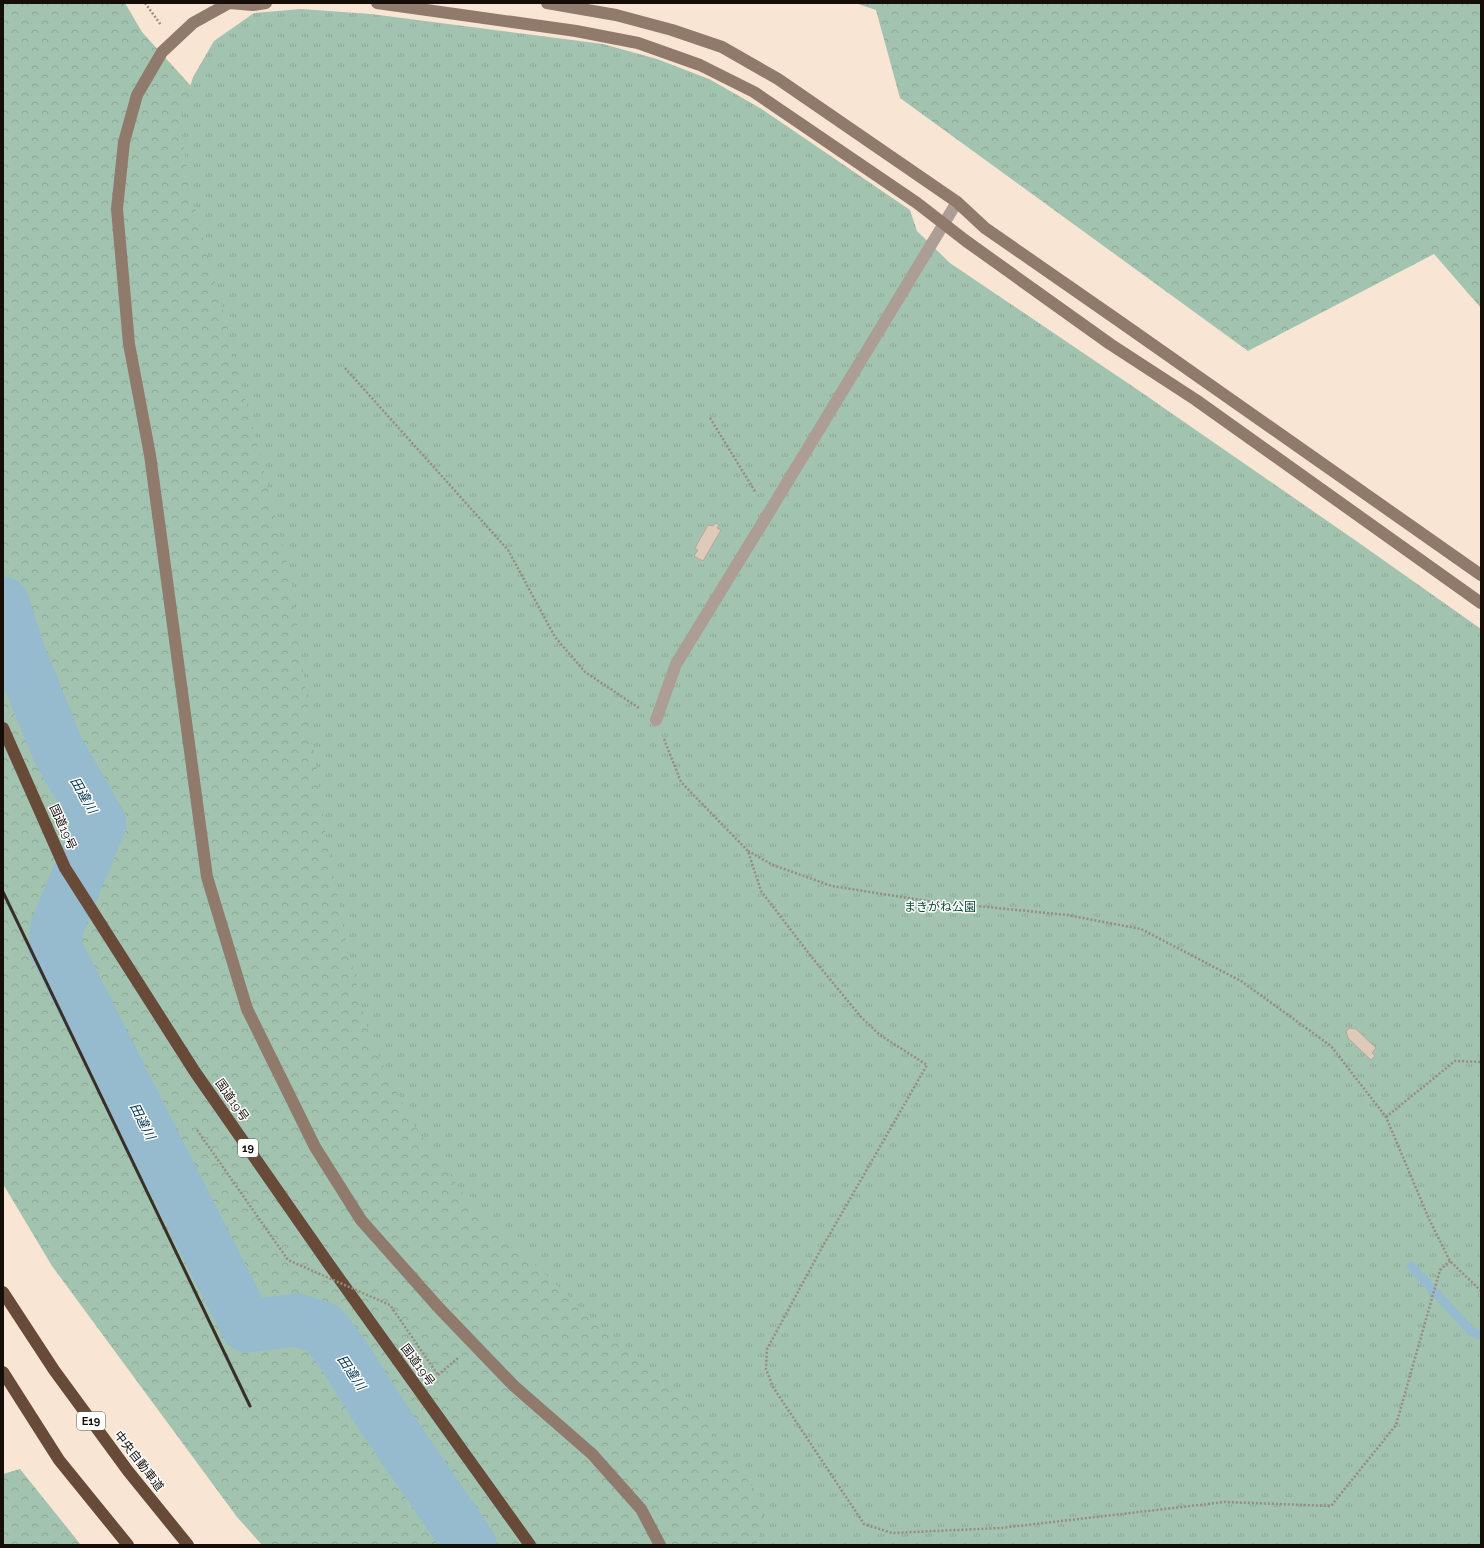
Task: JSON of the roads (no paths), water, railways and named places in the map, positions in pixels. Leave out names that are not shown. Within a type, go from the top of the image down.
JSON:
[{"type":"highway","name":"国道19号","points":[[3,728],[65,868],[195,1072],[328,1263],[530,1545]]},
{"type":"highway","name":"中央自動車道","points":[[3,1292],[54,1370],[128,1471],[188,1545]]},
{"type":"highway","points":[[3,1372],[60,1460],[128,1545]]},
{"type":"street","points":[[266,3],[253,5],[229,3],[193,23],[162,52],[137,95],[124,142],[117,209],[129,344],[150,455],[207,877],[247,1009],[315,1147],[361,1220],[439,1308],[514,1386],[592,1454],[641,1509],[660,1545]]},
{"type":"street","points":[[377,3],[607,36],[638,43],[700,65],[754,92],[917,203],[1104,340],[1196,400],[1481,603]]},
{"type":"street","points":[[547,3],[616,15],[672,30],[722,48],[778,79],[956,202],[985,228],[1481,575]]},
{"type":"lane","points":[[656,720],[676,664],[956,202]]},
{"type":"waterway","name":"田違川","points":[[3,603],[18,651],[58,750],[100,823],[57,927],[55,947],[247,1326],[297,1320],[324,1329],[344,1356],[380,1413],[470,1545]]},
{"type":"waterway","points":[[1411,1266],[1471,1331],[1481,1335]]},
{"type":"railway","points":[[3,892],[250,1406]]},
{"type":"park label","name":"まきがね公園","points":[[940,907]]}]
